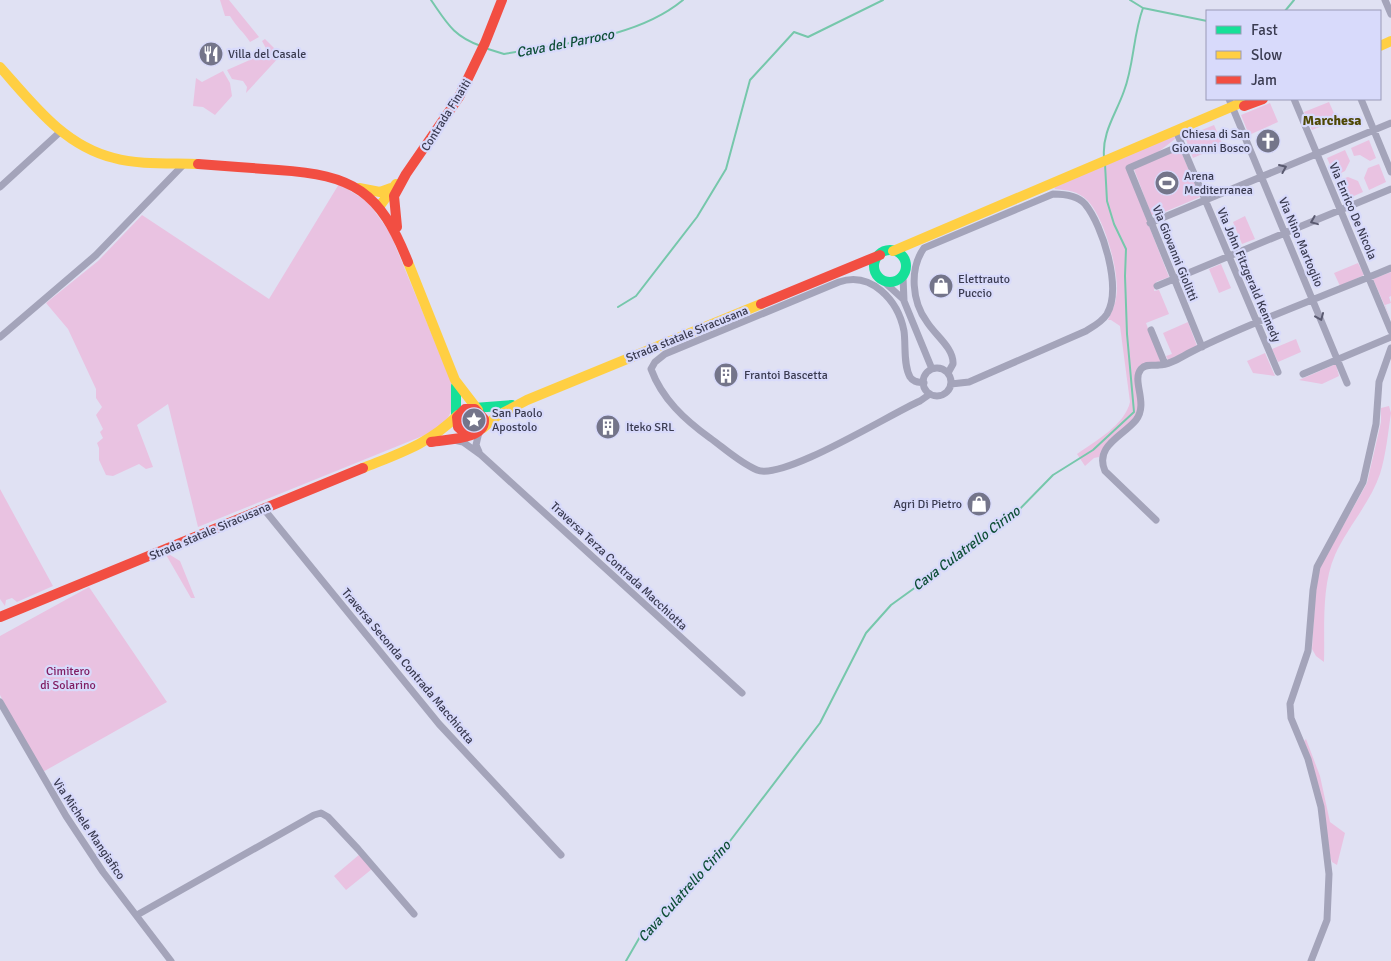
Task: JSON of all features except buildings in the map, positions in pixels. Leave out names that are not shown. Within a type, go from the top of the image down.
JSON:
[{"type":"main road","name":"Contrada Finaiti","points":[[380,207],[382,200],[393,192],[449,113],[486,43],[502,0]]},
{"type":"main road","points":[[0,68],[60,132],[83,148],[116,159],[315,172],[332,176],[358,187],[380,192],[393,192],[398,236]]},
{"type":"main road","points":[[879,277],[875,264],[880,255],[906,247],[916,240],[1247,100]]},
{"type":"main road","points":[[1232,105],[1258,100]]},
{"type":"main road","points":[[358,187],[380,207],[398,236],[455,380],[463,393],[484,418],[481,430]]},
{"type":"main road","points":[[847,268],[864,268],[879,277],[895,282],[904,272],[912,251],[926,236]]},
{"type":"main road","points":[[893,251],[901,255],[904,272]]},
{"type":"main road","name":"Strada statale Siracusana","points":[[527,400],[880,255]]},
{"type":"main road","points":[[455,380],[457,417],[463,436]]},
{"type":"main road","points":[[421,444],[440,433],[464,408],[505,406],[527,400]]},
{"type":"main road","points":[[421,444],[463,436],[481,430],[497,416],[527,400]]},
{"type":"main road","name":"Strada statale Siracusana","points":[[0,617],[421,444]]},
{"type":"street","points":[[1386,0],[1391,14]]},
{"type":"street","name":"Via Enrico De Nicola","points":[[1294,100],[1391,331]]},
{"type":"street","points":[[1361,100],[1391,172]]},
{"type":"street","name":"Via Nino Martoglio","points":[[1232,105],[1347,383]]},
{"type":"street","points":[[1150,223],[1391,123]]},
{"type":"street","name":"Via John Fitzgerald Kennedy","points":[[1176,131],[1278,372]]},
{"type":"street","points":[[0,187],[60,132]]},
{"type":"street","name":"Via Giovanni Giolitti","points":[[1182,145],[1129,168],[1202,347]]},
{"type":"street","points":[[0,337],[96,255],[185,163]]},
{"type":"street","points":[[1157,286],[1391,189]]},
{"type":"street","points":[[924,383],[916,382],[909,375],[904,330],[892,304],[878,289],[856,278],[839,282],[665,354],[655,362],[651,369],[659,385],[683,418],[757,470],[765,472],[810,458],[920,402],[930,394],[943,394],[951,384],[969,382],[1086,331],[1099,323],[1107,314],[1113,291],[1110,261],[1084,204],[1071,195],[1053,194],[924,248],[916,264],[914,285],[922,314],[953,359],[953,364],[948,373]]},
{"type":"street","points":[[1156,520],[1105,471],[1102,461],[1109,444],[1140,413],[1141,402],[1138,376],[1142,368],[1146,365],[1165,364],[1391,268]]},
{"type":"street","points":[[904,272],[904,301],[932,369]]},
{"type":"street","points":[[879,277],[904,301]]},
{"type":"street","points":[[1151,330],[1165,364]]},
{"type":"street","points":[[1303,374],[1391,337]]},
{"type":"street","points":[[1311,961],[1327,920],[1329,874],[1321,807],[1308,759],[1291,718],[1290,704],[1308,651],[1313,590],[1317,567],[1363,482],[1376,424],[1379,382],[1391,348]]},
{"type":"street","points":[[930,394],[924,383],[926,375],[932,369],[943,369],[948,373],[951,384]]},
{"type":"street","points":[[481,430],[476,445],[481,455]]},
{"type":"street","name":"Traversa Terza Contrada Macchiotta","points":[[463,436],[481,455],[742,693]]},
{"type":"street","name":"Traversa Seconda Contrada Macchiotta","points":[[263,508],[439,724],[561,855]]},
{"type":"street","name":"Via Michele Mangiafico","points":[[0,702],[66,816],[103,872],[171,961]]},
{"type":"street","points":[[137,915],[314,815],[321,813],[328,817],[358,849],[414,914]]},
{"type":"green space","points":[[220,0],[229,0],[259,37],[250,42],[230,16],[225,16]]},
{"type":"green space","points":[[265,39],[281,55],[246,93],[247,87],[243,81],[232,79],[227,70],[268,52],[262,41]]},
{"type":"green space","points":[[223,71],[230,83],[232,96],[215,115],[203,107],[193,106],[196,78],[202,82]]},
{"type":"green space","points":[[1329,102],[1337,120],[1312,130],[1304,112]]},
{"type":"green space","points":[[1270,103],[1278,122],[1249,135],[1241,115]]},
{"type":"green space","points":[[1214,125],[1223,145],[1193,158],[1185,137]]},
{"type":"green space","points":[[1174,135],[1175,139],[1157,153],[1126,167],[1169,277],[1156,282],[1154,291],[1159,290],[1169,314],[1146,323],[1161,363],[1140,367],[1137,413],[1128,425],[1106,444],[1099,457],[1094,458],[1085,466],[1077,454],[1116,425],[1127,410],[1130,402],[1120,326],[1108,320],[1115,301],[1116,275],[1110,246],[1093,208],[1080,195],[1055,189],[1054,186]]},
{"type":"green space","points":[[1369,140],[1376,158],[1370,161],[1360,155],[1354,156],[1351,148]]},
{"type":"green space","name":"Arena Mediterranea","points":[[1180,149],[1200,197],[1155,216],[1151,214],[1134,169]]},
{"type":"green space","points":[[1345,150],[1350,161],[1345,171],[1335,176],[1327,158]]},
{"type":"green space","points":[[1379,164],[1386,182],[1369,190],[1364,178],[1368,168]]},
{"type":"green space","points":[[1348,177],[1358,181],[1363,192],[1345,200],[1339,186],[1341,185],[1339,180]]},
{"type":"green space","points":[[339,184],[368,202],[390,233],[451,381],[452,407],[446,420],[425,435],[198,527],[168,404],[137,425],[153,467],[146,469],[139,464],[113,476],[106,475],[99,460],[97,443],[103,438],[100,432],[103,429],[96,415],[102,407],[96,398],[96,389],[68,329],[46,303],[98,261],[142,215],[269,299]]},
{"type":"green space","points":[[1245,216],[1255,239],[1242,244],[1233,222]]},
{"type":"green space","points":[[1358,263],[1364,275],[1340,286],[1334,273]]},
{"type":"green space","points":[[1221,264],[1231,288],[1219,293],[1209,269]]},
{"type":"green space","points":[[1391,272],[1391,296],[1389,297],[1391,303],[1385,305],[1391,320],[1373,279]]},
{"type":"green space","points":[[1188,322],[1197,346],[1168,360],[1166,356],[1172,354],[1163,333]]},
{"type":"green space","points":[[1296,339],[1301,352],[1278,362],[1272,349]]},
{"type":"green space","points":[[1265,353],[1275,376],[1253,373],[1247,361]]},
{"type":"green space","points":[[1336,364],[1339,376],[1322,384],[1299,380]]},
{"type":"green space","points":[[1389,406],[1391,413],[1380,474],[1376,485],[1340,545],[1331,567],[1326,594],[1324,662],[1316,656],[1312,649],[1316,583],[1320,567],[1367,483],[1381,422],[1381,408]]},
{"type":"green space","points":[[0,489],[53,586],[17,602],[12,598],[6,600],[5,606],[0,599]]},
{"type":"green space","points":[[165,553],[180,561],[195,598],[191,598]]},
{"type":"green space","name":"Cimitero di Solarino","points":[[89,587],[167,702],[41,773],[0,695],[0,636]]},
{"type":"green space","points":[[1306,739],[1320,776],[1330,822],[1345,833],[1337,865],[1332,862],[1330,856],[1317,784],[1304,741]]},
{"type":"green space","points":[[360,854],[372,869],[346,890],[334,876]]},
{"type":"waterway","name":"Cava del Parroco","points":[[431,0],[446,22],[457,33],[481,46]]},
{"type":"waterway","name":"Cava del Parroco","points":[[488,49],[504,54],[598,37],[644,23],[664,13],[683,0]]},
{"type":"waterway","points":[[618,307],[636,296],[697,217],[726,169],[750,80],[794,32],[808,37],[883,0]]},
{"type":"waterway","name":"Cava del Parroco","points":[[1130,0],[1143,8],[1206,21]]},
{"type":"waterway","name":"Cava del Parroco","points":[[1286,10],[1294,0]]},
{"type":"waterway","name":"Cava Culatrello Cirino","points":[[1104,157],[1107,131],[1127,81],[1143,8]]},
{"type":"waterway","name":"Cava Culatrello Cirino","points":[[626,961],[641,935],[714,862],[820,723],[866,633],[891,605],[1010,519],[1053,475],[1093,450],[1134,412],[1127,334],[1126,249],[1114,224],[1107,201],[1105,164]]},
{"type":"traffic: fast","points":[[890,250],[896,251],[901,255],[905,260],[906,266],[905,272],[901,277],[896,281],[890,282],[884,281],[879,277],[875,272],[874,266],[875,260],[879,255],[884,251],[890,250]]},
{"type":"traffic: fast","points":[[456,386],[456,419]]},
{"type":"traffic: fast","points":[[474,408],[512,405]]},
{"type":"traffic: slow","points":[[1381,46],[1391,41]]},
{"type":"traffic: slow","points":[[0,67],[51,122],[65,134],[96,152],[134,162],[198,164]]},
{"type":"traffic: slow","points":[[893,251],[1248,100]]},
{"type":"traffic: slow","points":[[379,207],[396,184]]},
{"type":"traffic: slow","points":[[359,188],[380,192],[391,188]]},
{"type":"traffic: slow","points":[[408,262],[455,380],[478,410]]},
{"type":"traffic: slow","points":[[483,428],[497,416],[527,400],[761,304]]},
{"type":"traffic: slow","points":[[363,468],[425,441],[458,415]]},
{"type":"traffic: jam","points":[[397,227],[394,196],[406,174],[459,97],[485,43],[502,0]]},
{"type":"traffic: jam","points":[[1244,106],[1260,100]]},
{"type":"traffic: jam","points":[[198,164],[304,172],[345,183],[361,191],[375,203],[387,218],[408,262]]},
{"type":"traffic: jam","points":[[761,304],[880,255]]},
{"type":"traffic: jam","points":[[431,442],[464,437],[479,431],[483,426],[484,419],[475,409],[465,409],[457,417],[458,427],[467,435]]},
{"type":"traffic: jam","points":[[0,617],[363,468]]},
{"type":"place","name":"Villa del Casale","points":[[211,54]]},
{"type":"place","name":"Chiesa di San Giovanni Bosco","points":[[1268,141]]},
{"type":"place","name":"Arena Mediterranea","points":[[1167,183]]},
{"type":"place","name":"Elettrauto Puccio","points":[[941,286]]},
{"type":"place","name":"Frantoi Bascetta","points":[[726,375]]},
{"type":"place","name":"San Paolo Apostolo","points":[[474,420]]},
{"type":"place","name":"Iteko SRL","points":[[608,427]]},
{"type":"place","name":"Agri Di Pietro","points":[[979,504]]},
{"type":"district","name":"Marchesa","points":[[1332,120]]}]
